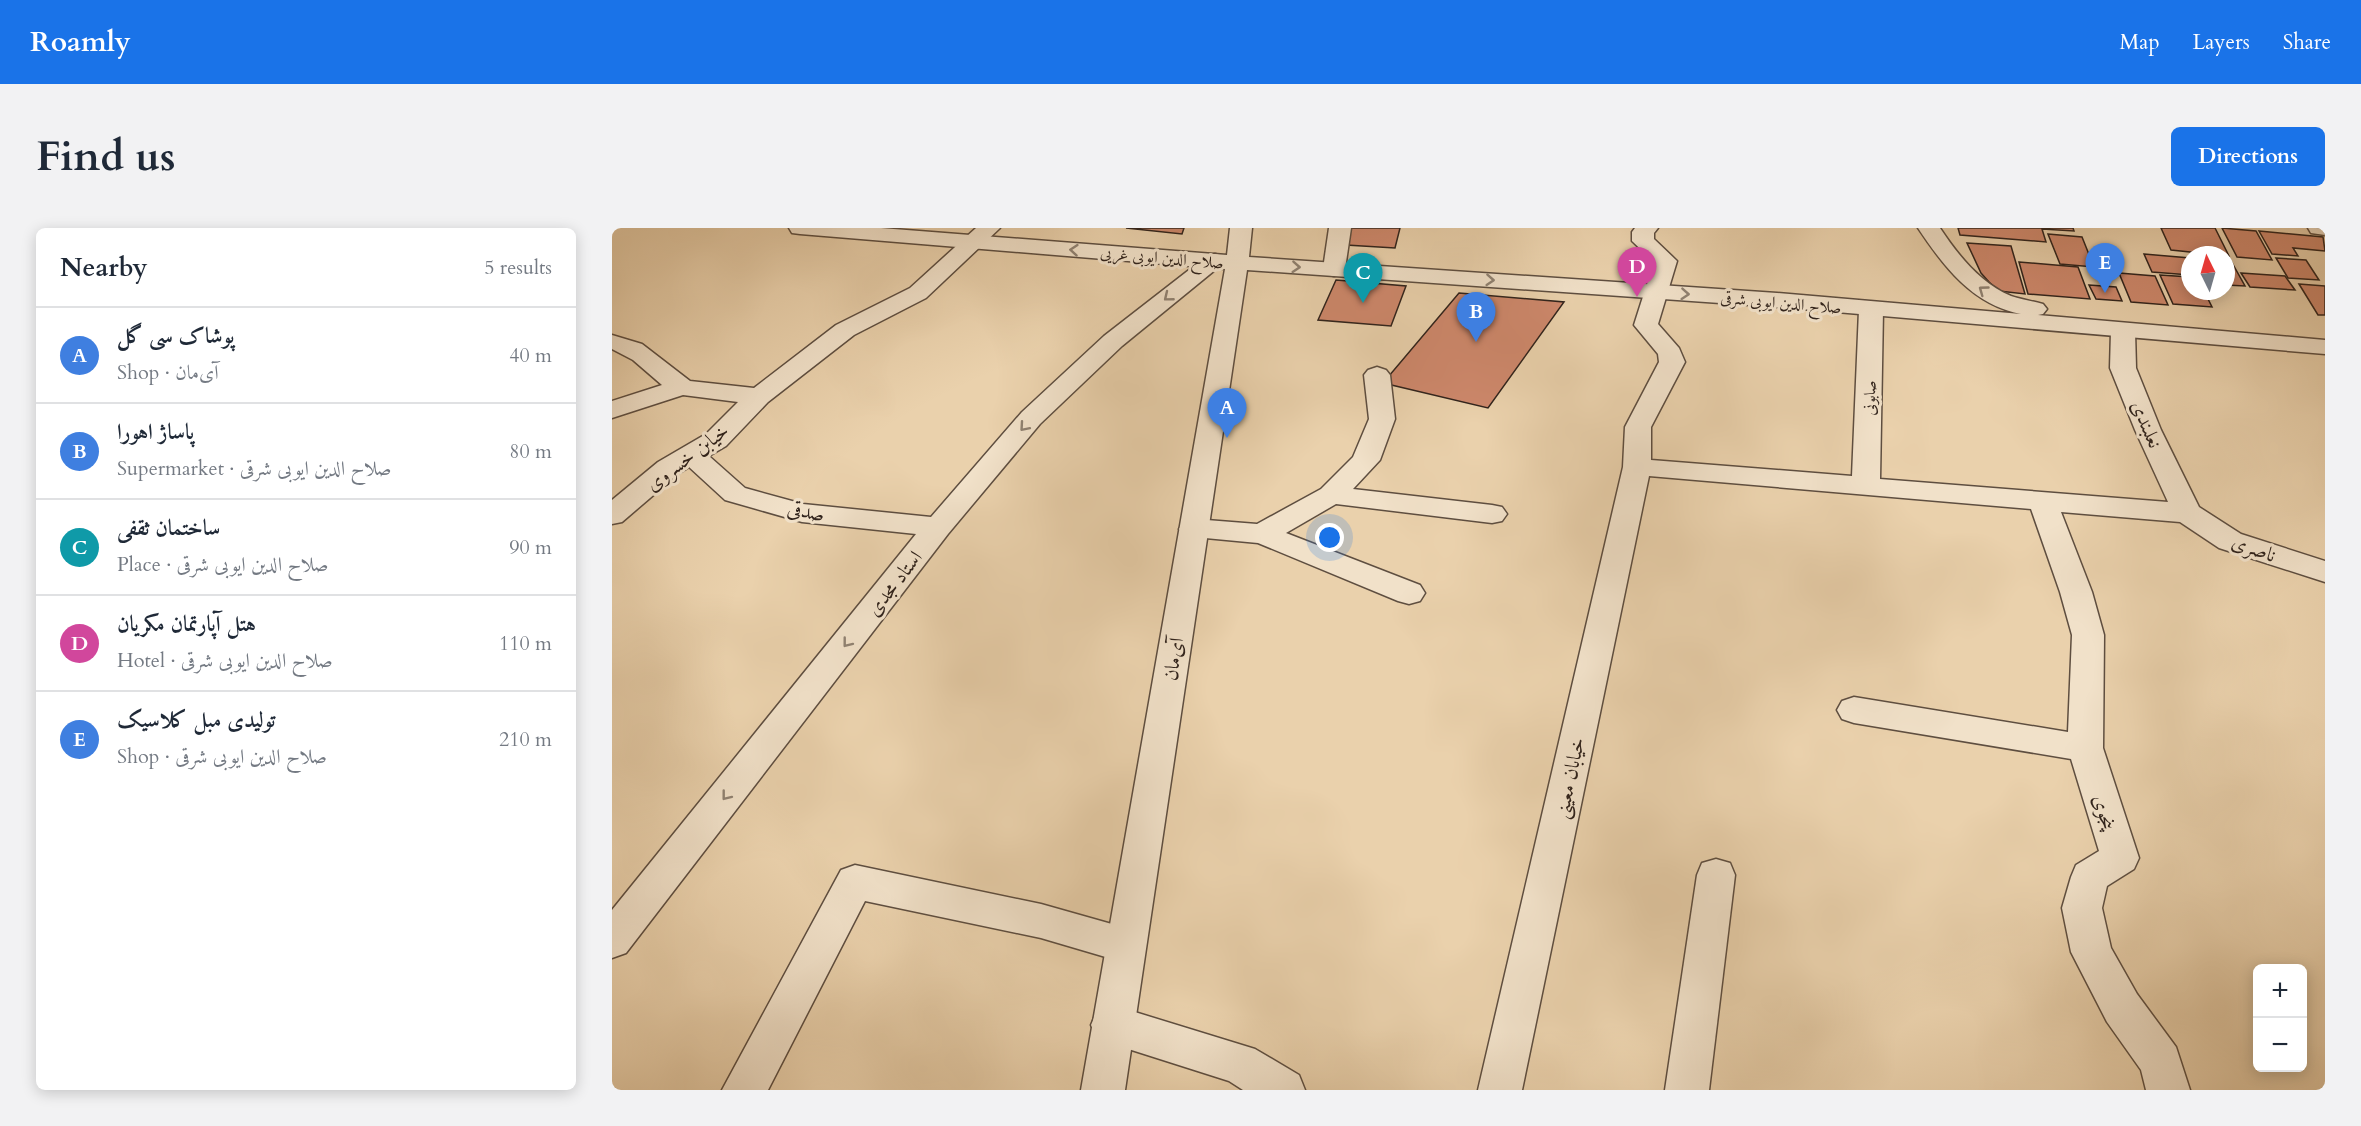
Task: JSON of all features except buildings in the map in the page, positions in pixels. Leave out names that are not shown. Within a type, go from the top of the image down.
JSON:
[{"type":"street","name":"صلاح الدین ایوبی غریی","points":[[800,228],[982,235],[1226,262]]},
{"type":"street","name":"آی‌مان","points":[[1103,1090],[1194,529],[1226,262],[1241,228]]},
{"type":"street","points":[[1334,269],[1340,228]]},
{"type":"street","points":[[1647,228],[1643,241],[1666,261],[1656,292]]},
{"type":"street","points":[[1777,300],[1892,304],[1935,301],[1949,292],[1955,275],[1951,262],[1929,228]]},
{"type":"street","points":[[2319,228],[2325,229]]},
{"type":"street","name":"خیابن خسروی","points":[[612,515],[668,468],[716,440],[759,396],[845,330],[918,293],[982,235]]},
{"type":"street","name":"صلاح الدین ایوبی شرقی","points":[[1226,262],[1777,300],[2123,331],[2325,346]]},
{"type":"street","name":"استاد مجدی","points":[[612,940],[938,528],[1031,418],[1113,341],[1226,262]]},
{"type":"street","name":"صلاح الدین ایوبی شرقی","points":[[1951,262],[1985,293],[2020,308],[2325,346]]},
{"type":"street","name":"خیابان معینی","points":[[1500,1090],[1637,466],[1638,427],[1672,362],[1670,353],[1646,325],[1656,292]]},
{"type":"street","name":"صابونی","points":[[1866,486],[1871,309]]},
{"type":"street","name":"نعلبندی","points":[[2123,331],[2123,368],[2148,430],[2187,513]]},
{"type":"street","points":[[612,342],[625,344],[651,360],[682,387]]},
{"type":"street","points":[[1262,534],[1331,495],[1366,460],[1382,419],[1377,375]]},
{"type":"street","points":[[612,410],[682,387],[759,396]]},
{"type":"street","name":"صدقی","points":[[691,454],[735,494],[802,513],[938,528]]},
{"type":"street","points":[[1637,466],[2187,513]]},
{"type":"street","points":[[1331,495],[1491,514]]},
{"type":"street","name":"پنجوی","points":[[2043,502],[2076,592],[2088,635],[2085,748],[2120,858],[2090,877],[2082,908],[2091,952],[2122,1008],[2161,1062],[2168,1090]]},
{"type":"street","name":"ناصری","points":[[2187,513],[2230,541],[2325,572]]},
{"type":"street","points":[[1194,529],[1262,534],[1408,593]]},
{"type":"street","points":[[1854,710],[2085,748]]},
{"type":"street","points":[[1687,1090],[1716,875]]},
{"type":"street","points":[[744,1090],[855,882],[1041,921],[1126,945]]},
{"type":"street","points":[[1112,1024],[1240,1064],[1283,1090]]},
{"type":"place","name":"تولیدی مبل کلاسیک","points":[[2105,293]]},
{"type":"place","name":"هتل آپارتمان مکریان","points":[[1637,297]]},
{"type":"place","name":"ساختمان ثقفی","points":[[1363,303]]},
{"type":"place","name":"پاساژ اهورا","points":[[1476,342]]},
{"type":"place","name":"پوشاک سی گل","points":[[1227,438]]}]
